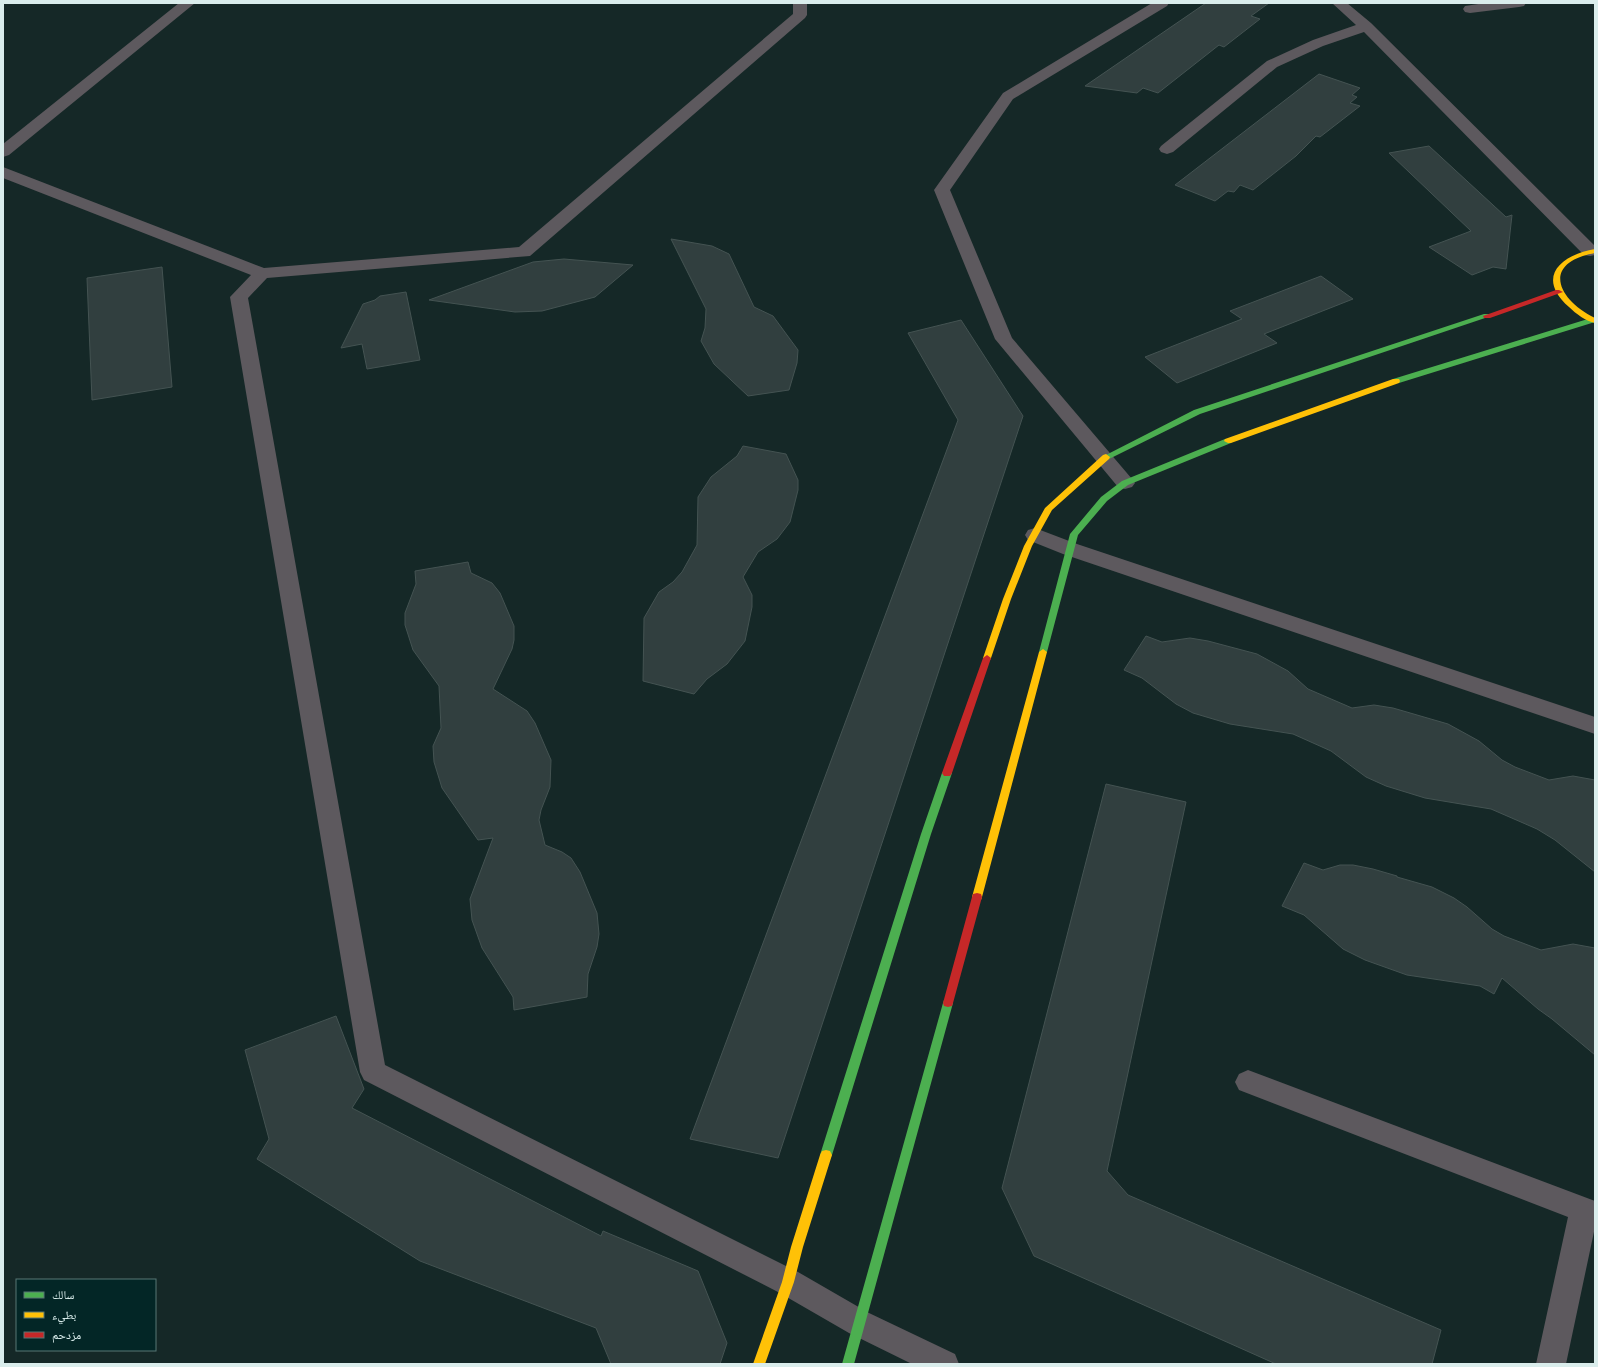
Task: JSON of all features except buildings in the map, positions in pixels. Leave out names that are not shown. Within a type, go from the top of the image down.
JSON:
[{"type":"main road","points":[[1593,251],[1576,255],[1564,262],[1557,271],[1555,281],[1559,292],[1567,302],[1578,312],[1595,320]]},
{"type":"main road","points":[[759,1364],[788,1282],[799,1240],[926,834],[1007,599],[1028,546],[1049,508],[1103,458],[1197,412],[1559,292]]},
{"type":"main road","points":[[848,1364],[1002,808],[1074,534],[1104,499],[1125,483],[1201,450],[1388,384],[1532,338],[1595,320]]},
{"type":"street","points":[[3,152],[188,3]]},
{"type":"street","points":[[3,172],[262,273],[524,252],[800,15],[800,3]]},
{"type":"street","points":[[1125,483],[1004,339],[942,190],[1008,96],[1162,3]]},
{"type":"street","points":[[1339,3],[1366,26],[1593,251]]},
{"type":"street","points":[[1470,9],[1519,3]]},
{"type":"street","points":[[1167,149],[1272,64],[1318,43],[1366,26]]},
{"type":"street","points":[[262,273],[239,297],[373,1072],[788,1282],[859,1323],[944,1364]]},
{"type":"street","points":[[1035,535],[1070,549],[1595,726]]},
{"type":"street","points":[[1248,1082],[1590,1212],[1551,1364]]},
{"type":"traffic: fast","points":[[1106,457],[1197,412],[1487,316]]},
{"type":"traffic: fast","points":[[1396,381],[1594,320]]},
{"type":"traffic: fast","points":[[1043,652],[1074,534],[1104,499],[1125,483],[1228,441]]},
{"type":"traffic: fast","points":[[826,1155],[926,834],[947,773]]},
{"type":"traffic: fast","points":[[848,1364],[948,1003]]},
{"type":"traffic: slow","points":[[1595,251],[1577,256],[1562,265],[1558,271],[1556,279],[1558,287],[1566,301],[1578,311],[1595,321]]},
{"type":"traffic: slow","points":[[1228,441],[1396,381]]},
{"type":"traffic: slow","points":[[987,658],[1007,599],[1028,546],[1049,508],[1106,457]]},
{"type":"traffic: slow","points":[[977,897],[1043,652]]},
{"type":"traffic: slow","points":[[759,1364],[788,1282],[797,1247],[826,1155]]},
{"type":"traffic: jam","points":[[1487,316],[1559,292]]},
{"type":"traffic: jam","points":[[947,773],[987,658]]},
{"type":"traffic: jam","points":[[948,1003],[977,897]]}]
